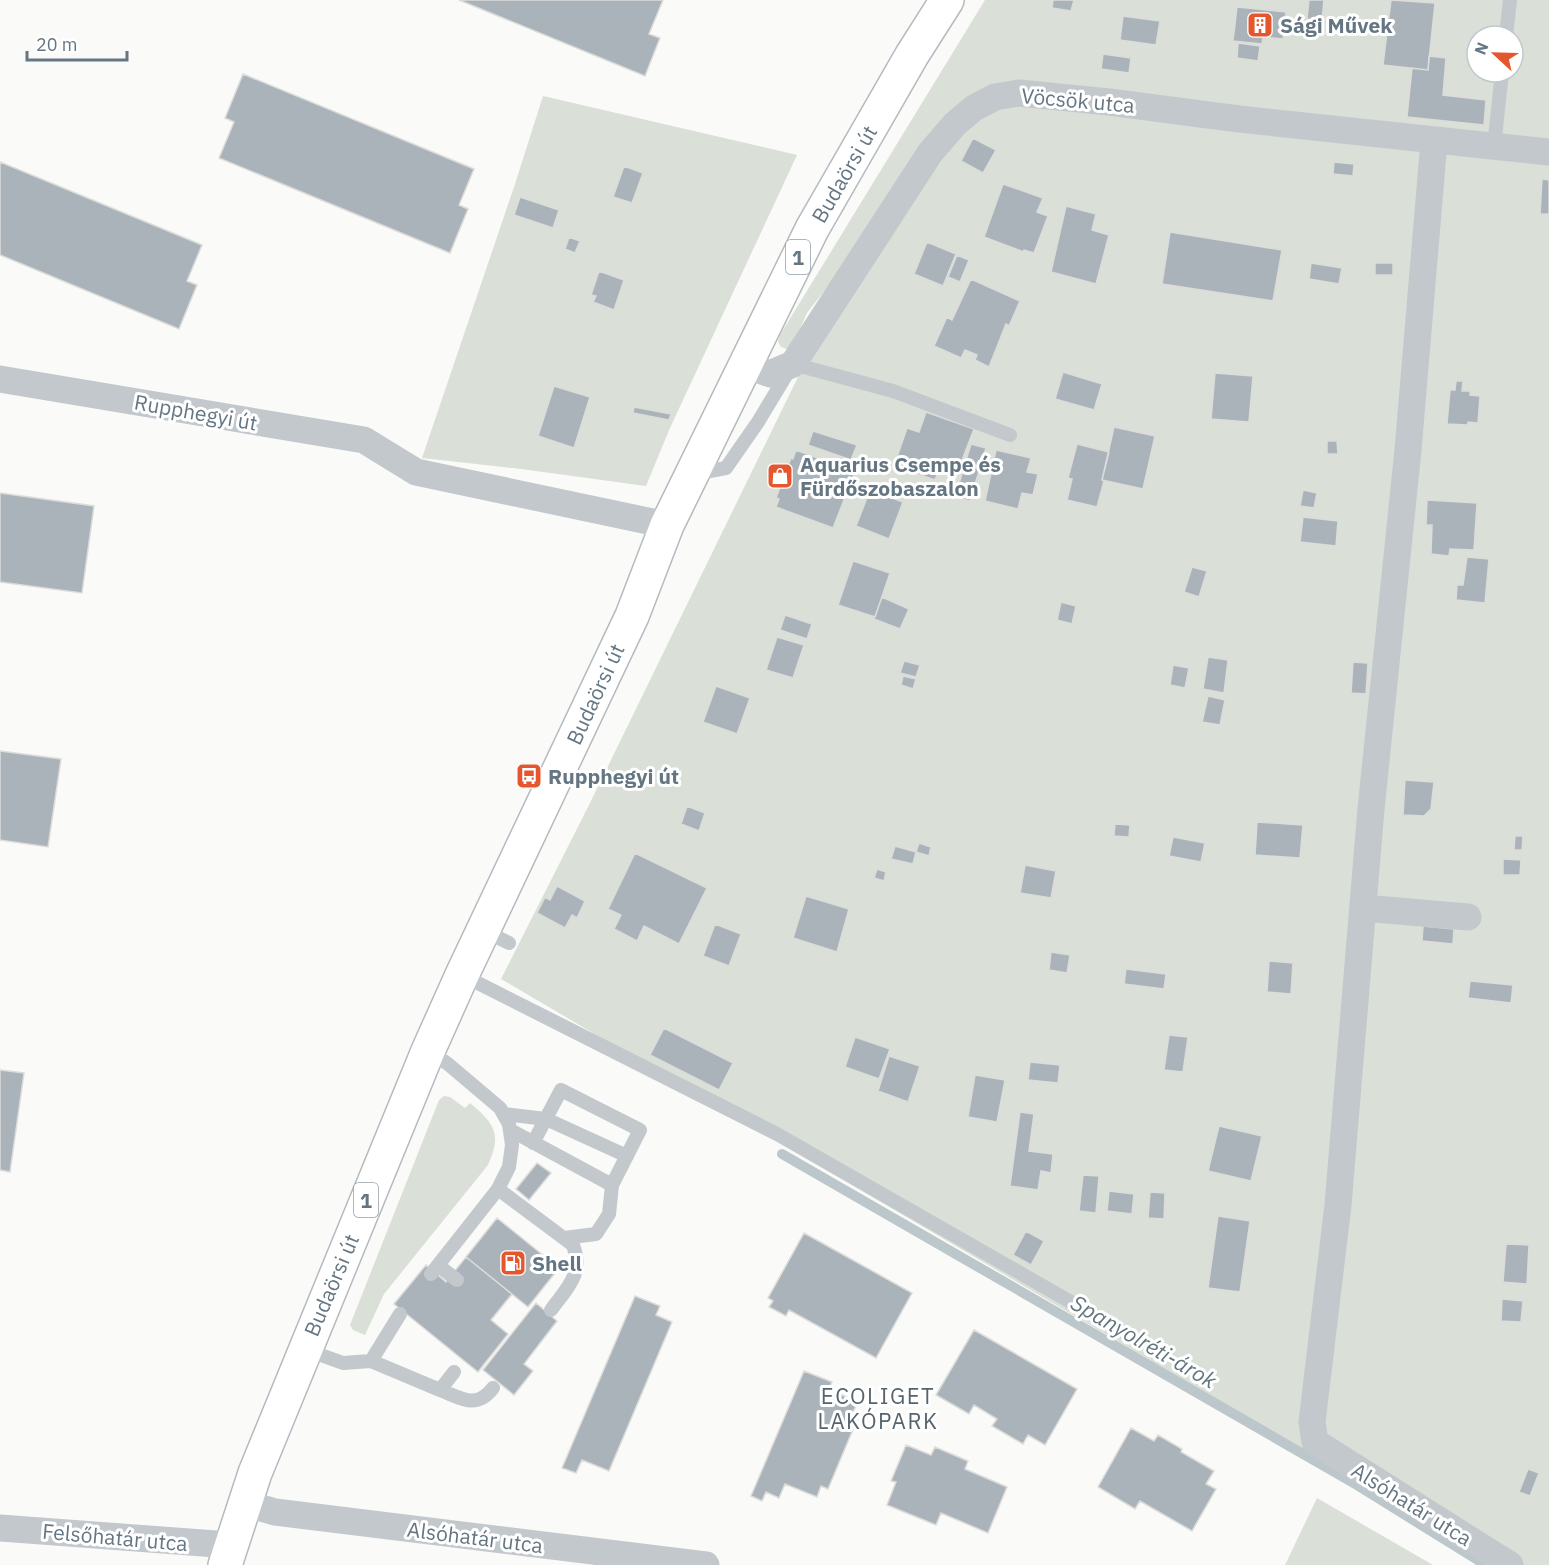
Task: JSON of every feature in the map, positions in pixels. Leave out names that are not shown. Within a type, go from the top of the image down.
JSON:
[{"type":"main road","name":"Budaörsi út","points":[[250,1488],[304,1349],[428,1051],[462,975],[496,937],[632,616],[667,525],[812,229],[912,55],[947,0]]},
{"type":"main road","name":"1","points":[[227,1555],[250,1488]]},
{"type":"street","name":"Vöcsök utca","points":[[793,364],[930,153],[955,124],[995,96],[1019,93],[1054,96],[1434,141],[1549,152]]},
{"type":"street","points":[[1434,141],[1408,450],[1362,908],[1468,917]]},
{"type":"street","points":[[744,364],[770,374],[793,364]]},
{"type":"street","name":"Rupphegyi út","points":[[0,379],[364,440],[416,472],[667,525]]},
{"type":"street","name":"Alsóhatár utca","points":[[1362,908],[1338,1205],[1312,1422],[1315,1442],[1510,1565]]},
{"type":"street","name":"Alsóhatár utca","points":[[250,1488],[275,1512],[706,1565]]},
{"type":"street","name":"Felsőhatár utca","points":[[0,1528],[227,1555]]},
{"type":"lane","points":[[1507,24],[1510,0]]},
{"type":"lane","points":[[1494,147],[1501,84]]},
{"type":"lane","points":[[692,474],[726,468],[758,422],[793,364],[893,391],[1010,435]]},
{"type":"lane","points":[[462,975],[777,1134],[1132,1337]]},
{"type":"lane","points":[[428,1051],[448,1064],[500,1108],[510,1130],[512,1145],[509,1167],[498,1189],[435,1270],[457,1280]]},
{"type":"lane","points":[[533,1143],[561,1090],[640,1130],[612,1185],[609,1214],[596,1234],[564,1238]]},
{"type":"lane","points":[[504,1114],[546,1119],[627,1156]]},
{"type":"lane","points":[[510,1130],[612,1185]]},
{"type":"lane","points":[[498,1189],[573,1245],[578,1257],[576,1274],[551,1310]]},
{"type":"lane","points":[[371,1361],[400,1314]]},
{"type":"lane","points":[[304,1349],[343,1363],[371,1361],[468,1401],[477,1401],[493,1388]]},
{"type":"lane","points":[[440,1390],[454,1372]]},
{"type":"shaded area","points":[[985,0],[1549,0],[1549,1565],[1499,1565],[501,979],[590,803],[800,373],[832,281],[807,313],[795,340],[787,349],[781,347],[778,342],[780,335]]},
{"type":"shaded area","points":[[543,96],[797,155],[670,428],[646,486],[422,458]]},
{"type":"shaded area","points":[[444,1096],[450,1097],[465,1108],[470,1103],[485,1117],[494,1130],[495,1145],[488,1165],[384,1294],[365,1335],[353,1330],[350,1325],[439,1100]]},
{"type":"shaded area","points":[[1317,1498],[1433,1565],[1285,1565]]},
{"type":"building","points":[[459,0],[663,0],[649,34],[660,38],[645,76]]},
{"type":"building","points":[[1053,0],[1074,0],[1071,11],[1052,8]]},
{"type":"building","points":[[1309,0],[1324,0],[1322,21],[1307,19]]},
{"type":"building","points":[[1391,0],[1435,3],[1428,70],[1383,65]]},
{"type":"building","name":"Sági Művek","points":[[1237,7],[1286,12],[1283,39],[1263,37],[1262,44],[1233,41]]},
{"type":"building","points":[[1123,16],[1160,21],[1156,45],[1120,40]]},
{"type":"building","points":[[1238,43],[1260,46],[1258,61],[1237,58]]},
{"type":"building","points":[[1103,54],[1131,58],[1129,73],[1101,69]]},
{"type":"building","points":[[1429,56],[1446,58],[1443,95],[1486,100],[1484,125],[1407,117],[1412,68],[1428,70]]},
{"type":"building","points":[[243,74],[474,169],[459,205],[468,209],[450,253],[219,158],[234,122],[225,118]]},
{"type":"building","points":[[973,138],[996,150],[983,173],[961,161]]},
{"type":"building","points":[[0,162],[202,245],[187,281],[197,285],[179,329],[0,255]]},
{"type":"building","points":[[1334,162],[1354,164],[1353,176],[1333,174]]},
{"type":"building","points":[[624,166],[643,173],[632,203],[613,197]]},
{"type":"building","points":[[1542,179],[1549,180],[1549,214],[1540,214]]},
{"type":"building","points":[[1003,184],[1043,198],[1037,212],[1048,216],[1034,253],[1024,250],[1024,252],[984,237]]},
{"type":"building","points":[[520,197],[559,210],[553,228],[514,215]]},
{"type":"building","points":[[1066,206],[1096,214],[1092,230],[1109,235],[1096,284],[1051,272]]},
{"type":"building","points":[[1170,232],[1282,250],[1273,301],[1162,284]]},
{"type":"building","points":[[569,237],[580,241],[575,253],[565,249]]},
{"type":"building","points":[[927,242],[956,254],[943,286],[914,274]]},
{"type":"building","points":[[957,255],[969,260],[960,282],[948,277]]},
{"type":"building","points":[[1311,263],[1342,268],[1339,284],[1309,279]]},
{"type":"building","points":[[1375,263],[1393,263],[1393,275],[1375,275]]},
{"type":"building","points":[[599,271],[624,280],[614,310],[593,302],[596,296],[591,295]]},
{"type":"building","points":[[971,279],[1020,301],[1009,326],[1006,324],[989,367],[975,360],[977,355],[965,350],[961,358],[934,346],[947,317],[952,320]]},
{"type":"building","points":[[1063,372],[1102,384],[1094,410],[1055,399]]},
{"type":"building","points":[[1215,373],[1253,376],[1249,422],[1211,419]]},
{"type":"building","points":[[1456,381],[1463,381],[1462,391],[1470,391],[1470,395],[1480,396],[1478,423],[1447,424],[1450,390],[1455,390]]},
{"type":"building","points":[[554,386],[590,397],[574,448],[538,436]]},
{"type":"building","points":[[634,407],[671,414],[669,420],[633,413]]},
{"type":"building","points":[[926,412],[974,429],[959,468],[942,462],[935,480],[894,466],[907,428],[919,432]]},
{"type":"building","points":[[1114,427],[1155,436],[1143,489],[1102,480]]},
{"type":"building","points":[[813,431],[857,445],[851,460],[808,445]]},
{"type":"building","points":[[1327,441],[1337,441],[1338,454],[1327,454]]},
{"type":"building","points":[[971,444],[986,448],[970,501],[955,497]]},
{"type":"building","points":[[1077,444],[1109,452],[1097,507],[1067,500],[1072,479],[1068,478]]},
{"type":"building","points":[[796,450],[855,472],[833,528],[776,507],[779,499],[776,498]]},
{"type":"building","points":[[996,450],[1031,458],[1027,472],[1038,474],[1033,495],[1022,493],[1018,509],[985,501]]},
{"type":"building","points":[[870,490],[903,502],[889,539],[856,526]]},
{"type":"building","points":[[1303,490],[1317,493],[1314,508],[1300,506]]},
{"type":"building","points":[[0,493],[94,506],[82,593],[0,582]]},
{"type":"building","points":[[1427,500],[1477,503],[1474,550],[1450,549],[1449,556],[1431,554],[1432,525],[1426,525]]},
{"type":"building","points":[[1303,517],[1338,521],[1336,546],[1300,542]]},
{"type":"building","points":[[1467,557],[1489,559],[1485,603],[1456,600],[1457,585],[1463,585]]},
{"type":"building","points":[[853,561],[890,573],[875,617],[838,605]]},
{"type":"building","points":[[1192,567],[1207,571],[1199,597],[1184,592]]},
{"type":"building","points":[[882,597],[909,609],[900,629],[874,619]]},
{"type":"building","points":[[1061,602],[1076,606],[1072,624],[1057,620]]},
{"type":"building","points":[[785,615],[812,624],[807,639],[780,630]]},
{"type":"building","points":[[777,637],[804,645],[793,678],[766,670]]},
{"type":"building","points":[[1208,657],[1228,660],[1224,693],[1203,689]]},
{"type":"building","points":[[904,661],[920,665],[916,677],[900,673]]},
{"type":"building","points":[[1353,662],[1368,663],[1366,694],[1351,693]]},
{"type":"building","points":[[1173,665],[1189,668],[1185,688],[1170,685]]},
{"type":"building","points":[[903,676],[916,679],[913,689],[901,685]]},
{"type":"building","points":[[716,686],[750,698],[737,734],[703,722]]},
{"type":"building","points":[[1208,696],[1225,700],[1220,725],[1202,722]]},
{"type":"building","points":[[0,751],[61,759],[48,847],[0,840]]},
{"type":"building","points":[[1405,780],[1434,782],[1431,809],[1424,816],[1403,815]]},
{"type":"building","points":[[687,806],[705,813],[699,831],[681,824]]},
{"type":"building","points":[[1257,822],[1303,825],[1300,858],[1255,855]]},
{"type":"building","points":[[1115,824],[1130,825],[1129,837],[1114,836]]},
{"type":"building","points":[[1515,836],[1523,836],[1522,850],[1514,850]]},
{"type":"building","points":[[1173,837],[1205,843],[1201,862],[1169,856]]},
{"type":"building","points":[[919,843],[931,847],[929,856],[916,852]]},
{"type":"building","points":[[895,846],[916,852],[913,864],[891,859]]},
{"type":"building","points":[[635,853],[707,888],[679,944],[644,926],[637,941],[614,929],[621,915],[608,909]]},
{"type":"building","points":[[1503,859],[1521,860],[1520,875],[1503,875]]},
{"type":"building","points":[[1025,865],[1056,871],[1051,898],[1020,893]]},
{"type":"building","points":[[877,869],[886,872],[884,881],[874,878]]},
{"type":"building","points":[[557,886],[585,901],[577,918],[572,915],[565,928],[537,913],[545,897],[550,900]]},
{"type":"building","points":[[806,896],[849,909],[837,952],[793,938]]},
{"type":"building","points":[[715,924],[741,934],[729,966],[703,956]]},
{"type":"building","points":[[1423,926],[1454,929],[1453,944],[1422,941]]},
{"type":"building","points":[[1051,952],[1070,955],[1067,973],[1049,970]]},
{"type":"building","points":[[1269,961],[1293,963],[1291,994],[1267,992]]},
{"type":"building","points":[[1126,969],[1166,974],[1164,989],[1124,984]]},
{"type":"building","points":[[1470,981],[1513,985],[1511,1003],[1468,998]]},
{"type":"building","points":[[664,1028],[733,1063],[719,1090],[650,1055]]},
{"type":"building","points":[[1169,1035],[1188,1037],[1183,1072],[1164,1070]]},
{"type":"building","points":[[855,1037],[890,1049],[879,1079],[845,1067]]},
{"type":"building","points":[[889,1056],[920,1066],[908,1102],[878,1091]]},
{"type":"building","points":[[1030,1062],[1060,1065],[1058,1083],[1028,1080]]},
{"type":"building","points":[[0,1070],[24,1073],[10,1172],[0,1170]]},
{"type":"building","points":[[975,1075],[1005,1080],[997,1122],[968,1117]]},
{"type":"building","points":[[1020,1112],[1034,1114],[1029,1151],[1053,1154],[1051,1173],[1041,1171],[1038,1190],[1010,1186]]},
{"type":"building","points":[[1219,1126],[1262,1136],[1251,1181],[1208,1171]]},
{"type":"building","points":[[537,1163],[551,1173],[529,1200],[516,1189]]},
{"type":"building","points":[[1083,1175],[1099,1176],[1096,1213],[1079,1211]]},
{"type":"building","points":[[1109,1191],[1134,1194],[1132,1214],[1107,1211]]},
{"type":"building","points":[[1150,1192],[1165,1193],[1164,1219],[1148,1218]]},
{"type":"building","points":[[1218,1216],[1250,1221],[1240,1292],[1208,1288]]},
{"type":"building","name":"Shell","points":[[497,1218],[559,1268],[528,1307],[466,1257]]},
{"type":"building","points":[[1026,1231],[1044,1241],[1031,1265],[1013,1255]]},
{"type":"building","points":[[804,1233],[912,1293],[876,1358],[789,1310],[786,1316],[769,1307],[773,1301],[768,1298]]},
{"type":"building","points":[[1506,1244],[1529,1245],[1527,1284],[1503,1282]]},
{"type":"building","points":[[466,1257],[512,1294],[491,1320],[508,1334],[478,1372],[394,1304],[426,1265],[446,1282]]},
{"type":"building","points":[[635,1296],[660,1306],[656,1315],[672,1322],[609,1471],[582,1460],[576,1473],[562,1468]]},
{"type":"building","points":[[1502,1299],[1523,1301],[1521,1322],[1501,1321]]},
{"type":"building","points":[[536,1303],[557,1321],[524,1364],[533,1371],[514,1395],[483,1370]]},
{"type":"building","points":[[974,1330],[1077,1389],[1045,1445],[1028,1435],[1023,1444],[992,1426],[997,1419],[974,1405],[969,1414],[936,1395]]},
{"type":"building","points":[[804,1371],[832,1382],[829,1389],[858,1402],[853,1412],[859,1415],[828,1489],[821,1486],[817,1497],[785,1484],[779,1498],[766,1492],[762,1501],[751,1496]]},
{"type":"building","points":[[1131,1428],[1154,1441],[1158,1435],[1182,1449],[1181,1452],[1214,1471],[1206,1484],[1216,1489],[1192,1531],[1140,1501],[1135,1509],[1098,1487]]},
{"type":"building","points":[[906,1445],[931,1455],[935,1447],[968,1461],[965,1469],[1007,1487],[988,1533],[941,1513],[936,1525],[887,1505],[896,1482],[891,1481]]},
{"type":"building","points":[[1528,1469],[1539,1473],[1530,1496],[1519,1492]]},
{"type":"waterway","name":"Spanyolréti-árok","points":[[782,1154],[1357,1485],[1481,1562]]},
{"type":"place","name":"Sági Művek","points":[[1260,25]]},
{"type":"place","name":"Aquarius Csempe és Fürdőszobaszalon","points":[[780,476]]},
{"type":"place","name":"Rupphegyi út","points":[[529,776]]},
{"type":"place","name":"Shell","points":[[513,1263]]},
{"type":"district","name":"ECOLIGET LAKÓPARK","points":[[878,1408]]}]
